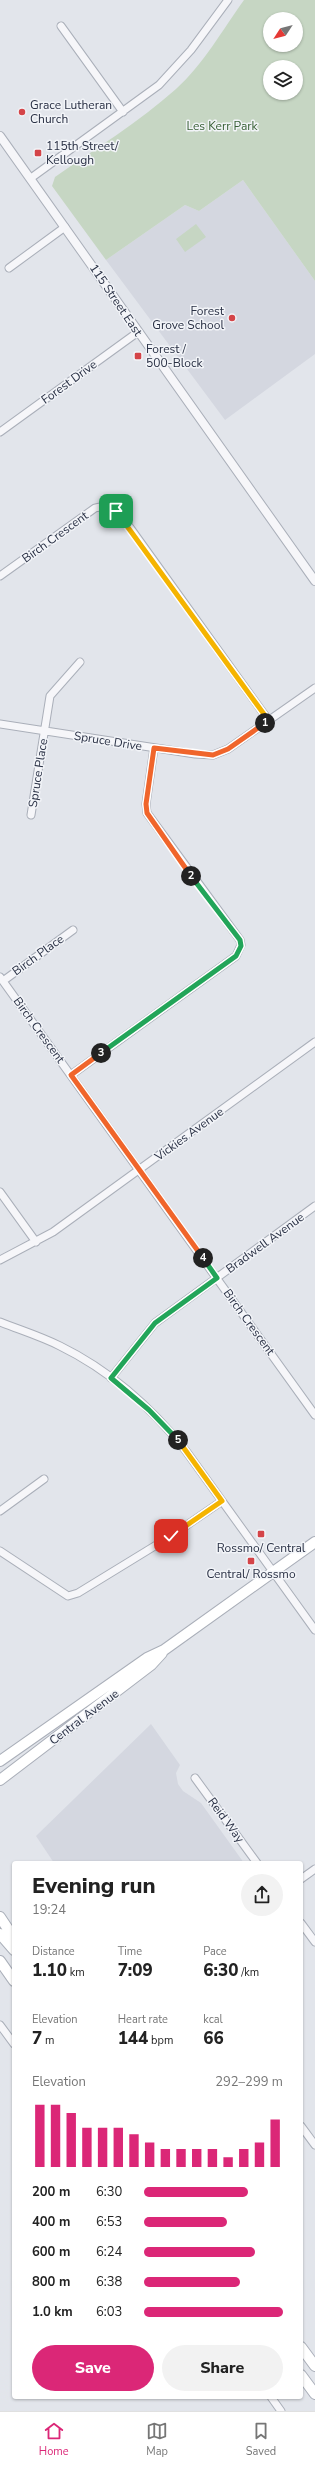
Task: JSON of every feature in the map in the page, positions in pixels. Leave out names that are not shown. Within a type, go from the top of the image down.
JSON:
[{"type":"main road","name":"Central Avenue","points":[[0,1761],[147,1658],[164,1650],[315,1542]]},
{"type":"main road","name":"Central Avenue","points":[[0,1780],[151,1665],[164,1650]]},
{"type":"main road","points":[[0,1917],[12,1935]]},
{"type":"main road","points":[[0,1934],[12,1948]]},
{"type":"main road","points":[[0,1962],[12,1978]]},
{"type":"main road","points":[[303,2350],[315,2366]]},
{"type":"main road","points":[[303,2378],[315,2394]]},
{"type":"street","points":[[31,178],[123,112],[169,76],[191,50],[228,0]]},
{"type":"street","points":[[61,26],[123,112]]},
{"type":"street","name":"115 Street East","points":[[0,136],[315,581]]},
{"type":"street","points":[[9,268],[65,227]]},
{"type":"street","name":"Forest Drive","points":[[0,432],[138,332]]},
{"type":"street","name":"Birch Crescent","points":[[0,576],[95,508],[108,506],[116,511],[131,530],[269,721]]},
{"type":"street","name":"Spruce Place","points":[[31,815],[50,696],[80,662]]},
{"type":"street","name":"Spruce Drive","points":[[0,724],[154,748],[213,755],[228,749],[315,688]]},
{"type":"street","points":[[71,1075],[236,956],[241,946],[240,940],[147,813],[146,804],[154,748]]},
{"type":"street","name":"Birch Place","points":[[1,979],[73,930]]},
{"type":"street","name":"Birch Crescent","points":[[1,979],[315,1415]]},
{"type":"street","name":"Vickies Avenue","points":[[0,1260],[36,1242],[140,1171],[315,1042]]},
{"type":"street","points":[[0,1192],[36,1242]]},
{"type":"street","name":"Bradwell Avenue","points":[[111,1378],[155,1323],[315,1206]]},
{"type":"street","points":[[0,1322],[60,1346],[111,1378],[144,1405],[171,1432],[315,1630]]},
{"type":"street","points":[[0,1511],[44,1479]]},
{"type":"street","points":[[0,1551],[68,1596],[78,1593],[171,1536],[222,1501]]},
{"type":"street","name":"Reid Way","points":[[196,1778],[256,1861]]},
{"type":"street","points":[[303,1878],[315,1869]]},
{"type":"street","points":[[303,1926],[315,1942]]},
{"type":"street","points":[[0,2025],[12,2041]]},
{"type":"street","points":[[303,2129],[315,2145]]},
{"type":"street","points":[[272,2399],[281,2411]]},
{"type":"shaded area","name":"Forest Grove School","points":[[243,180],[315,281],[315,354],[225,420],[106,260],[185,205],[199,211]]},
{"type":"shaded area","points":[[151,1724],[180,1765],[176,1773],[178,1784],[183,1791],[201,1803],[243,1861],[53,1861],[36,1836]]},
{"type":"green space","name":"Les Kerr Park","points":[[244,0],[315,0],[315,281],[243,180],[199,211],[185,205],[106,260],[52,186],[55,177],[132,124],[176,89],[195,69]]},
{"type":"green space","points":[[196,224],[206,237],[185,252],[176,239]]},
{"type":"place","name":"Grace Lutheran Church","points":[[22,112]]},
{"type":"place","name":"115th Street/ Kellough","points":[[38,153]]},
{"type":"place","name":"Forest Grove School","points":[[232,318]]},
{"type":"place","name":"Forest / 500-Block","points":[[138,356]]},
{"type":"place","name":"Rossmo/ Central","points":[[261,1534]]},
{"type":"place","name":"Central/ Rossmo","points":[[251,1561]]},
{"type":"route","points":[[116,511],[269,721],[228,749],[213,755],[154,748],[146,804],[147,813],[153,824],[240,940],[241,946],[236,956],[71,1075],[104,1123],[217,1278],[146,1331],[111,1378],[134,1396],[163,1423],[186,1451],[222,1501],[171,1536]]}]
